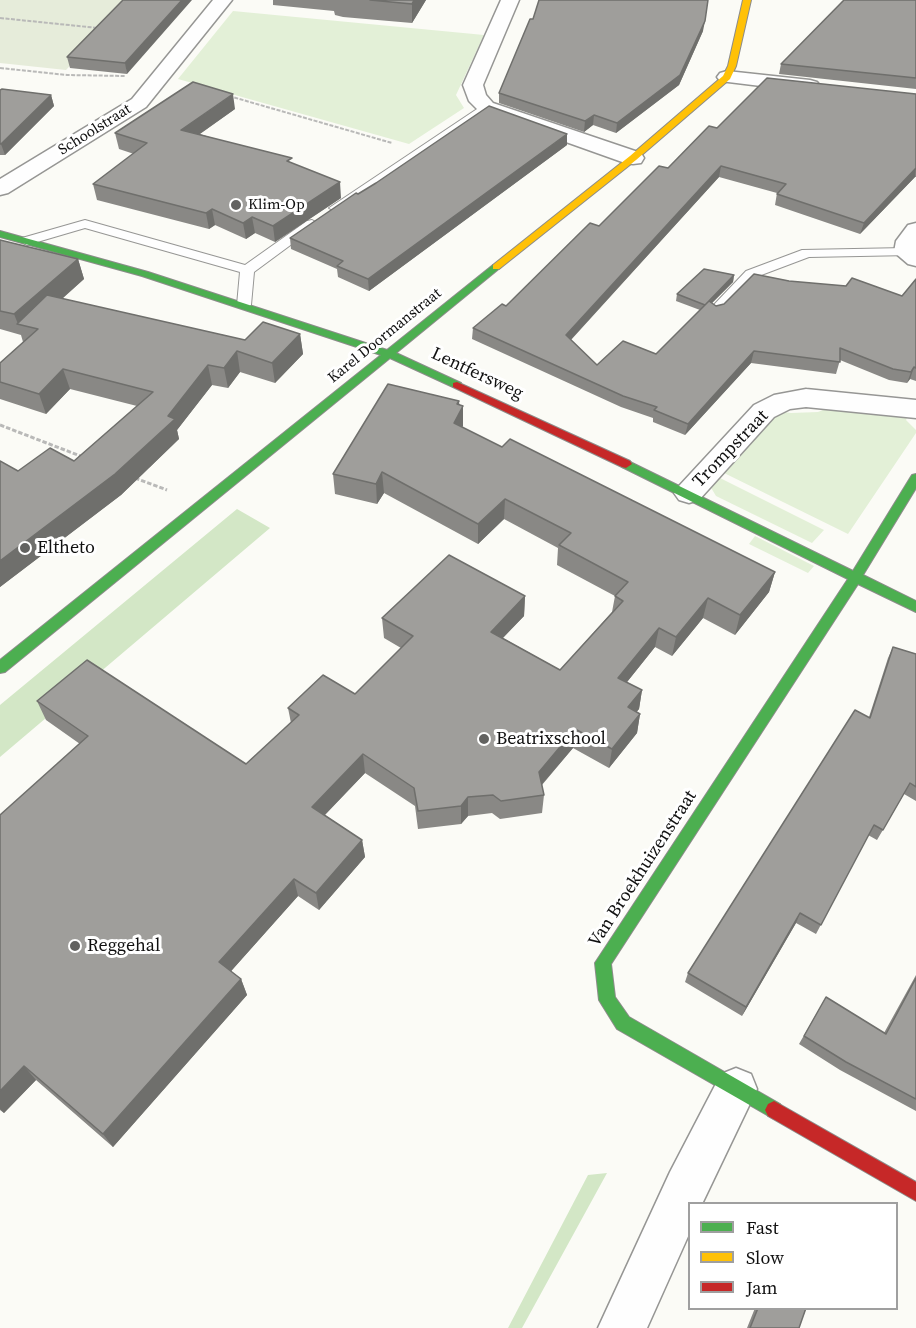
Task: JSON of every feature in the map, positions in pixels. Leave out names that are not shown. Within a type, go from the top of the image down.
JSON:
[{"type":"street","name":"Schoolstraat","points":[[0,188],[139,103],[223,0]]},
{"type":"street","points":[[510,0],[473,85],[476,97],[486,107],[633,158]]},
{"type":"street","points":[[747,0],[732,66],[727,77],[833,88]]},
{"type":"street","name":"Karel Doormanstraat","points":[[0,668],[633,158],[727,77]]},
{"type":"street","points":[[911,256],[908,241],[916,230]]},
{"type":"street","name":"Lentfersweg","points":[[0,234],[244,305],[389,354],[689,493],[855,578],[916,606]]},
{"type":"street","name":"Trompstraat","points":[[689,493],[764,411],[784,401],[806,398],[916,409]]},
{"type":"street","points":[[855,578],[916,478]]},
{"type":"street","name":"Van Broekhuizenstraat","points":[[855,578],[603,963],[606,1000],[623,1023],[916,1192]]},
{"type":"street","points":[[622,1328],[686,1188],[736,1089]]},
{"type":"lane","points":[[247,270],[486,107]]},
{"type":"lane","points":[[27,241],[85,224],[247,270]]},
{"type":"lane","points":[[715,311],[751,274],[807,253],[911,256]]},
{"type":"lane","points":[[244,305],[247,270]]},
{"type":"path","points":[[0,18],[98,28]]},
{"type":"path","points":[[0,68],[67,75],[159,77]]},
{"type":"path","points":[[228,96],[422,151]]},
{"type":"path","points":[[0,425],[92,461]]},
{"type":"path","points":[[61,458],[69,452]]},
{"type":"path","points":[[124,474],[201,504]]},
{"type":"green space","points":[[0,0],[132,0],[66,70],[0,63]]},
{"type":"green space","points":[[233,11],[484,35],[456,95],[464,108],[409,144],[178,79]]},
{"type":"green space","points":[[835,405],[908,415],[906,420],[916,430],[848,534],[720,471],[771,410],[791,413],[818,412]]},
{"type":"green space","points":[[716,476],[824,530],[812,543],[716,496],[710,486]]},
{"type":"green space","points":[[237,509],[270,528],[0,757],[0,705]]},
{"type":"green space","points":[[755,536],[814,566],[808,573],[749,544]]},
{"type":"green space","points":[[607,1173],[522,1328],[508,1328],[588,1175]]},
{"type":"building","points":[[123,0],[182,0],[125,63],[67,57]]},
{"type":"building","points":[[370,0],[414,0],[412,4]]},
{"type":"building","points":[[539,0],[708,0],[705,21],[680,75],[617,123],[594,115],[585,121],[499,93],[530,19],[533,19]]},
{"type":"building","points":[[844,0],[916,0],[916,78],[781,64]]},
{"type":"building","points":[[767,78],[916,94],[916,168],[864,223],[777,194],[786,184],[721,166],[566,335],[597,365],[623,341],[656,354],[709,301],[716,306],[724,304],[754,274],[789,281],[846,286],[852,278],[902,296],[916,279],[916,368],[914,367],[911,372],[893,369],[840,348],[840,362],[754,351],[688,424],[654,410],[657,407],[623,396],[473,328],[502,304],[506,306],[590,223],[599,226],[659,166],[668,168],[709,126],[717,128]]},
{"type":"building","points":[[193,82],[233,94],[181,130],[292,158],[287,161],[340,182],[273,226],[252,217],[243,223],[212,209],[206,213],[93,184],[147,143],[115,133]]},
{"type":"building","points":[[0,90],[51,95],[0,144]]},
{"type":"building","points":[[489,106],[567,134],[368,279],[337,266],[343,261],[290,238],[356,193],[376,183]]},
{"type":"building","points":[[0,240],[78,259],[14,314],[0,311]]},
{"type":"building","points":[[704,269],[734,275],[705,305],[677,294]]},
{"type":"building","points":[[47,295],[245,340],[263,322],[300,334],[272,363],[237,351],[224,368],[208,365],[168,416],[175,419],[115,474],[0,561],[0,461],[18,471],[50,448],[74,461],[153,392],[63,369],[39,394],[0,382],[0,363],[38,329],[17,324]]},
{"type":"building","points":[[388,384],[459,401],[457,404],[463,406],[454,423],[502,447],[510,439],[775,572],[740,615],[708,598],[676,637],[659,628],[618,678],[642,690],[628,707],[640,714],[612,749],[575,729],[539,772],[544,795],[501,801],[493,795],[468,797],[461,806],[418,811],[414,788],[363,754],[312,807],[362,840],[316,893],[294,879],[219,962],[241,979],[103,1134],[24,1066],[0,1091],[0,815],[88,736],[37,701],[87,660],[246,764],[299,715],[288,708],[323,675],[355,694],[413,636],[382,618],[449,555],[525,596],[491,632],[560,670],[623,601],[615,596],[628,582],[559,545],[571,533],[505,499],[478,524],[382,472],[376,484],[333,474]]},
{"type":"building","points":[[893,647],[916,654],[916,787],[910,783],[883,830],[874,825],[821,925],[800,913],[746,1007],[688,973],[855,710],[870,718]]},
{"type":"building","points":[[916,978],[916,1099],[846,1062],[804,1036],[826,997],[886,1034]]},
{"type":"building","points":[[757,1310],[805,1310],[799,1328],[750,1328]]},
{"type":"traffic: fast","points":[[0,234],[145,274],[389,354],[457,385]]},
{"type":"traffic: fast","points":[[0,668],[496,267]]},
{"type":"traffic: fast","points":[[626,464],[916,607]]},
{"type":"traffic: fast","points":[[774,1110],[623,1023],[607,1000],[603,963],[855,578],[916,478]]},
{"type":"traffic: slow","points":[[496,267],[633,158],[727,77],[732,66],[747,0]]},
{"type":"traffic: jam","points":[[457,385],[626,464]]},
{"type":"traffic: jam","points":[[774,1110],[916,1192]]},
{"type":"place","name":"Klim-Op","points":[[236,205]]},
{"type":"place","name":"Eltheto","points":[[25,548]]},
{"type":"place","name":"Beatrixschool","points":[[484,739]]},
{"type":"place","name":"Reggehal","points":[[75,946]]}]
